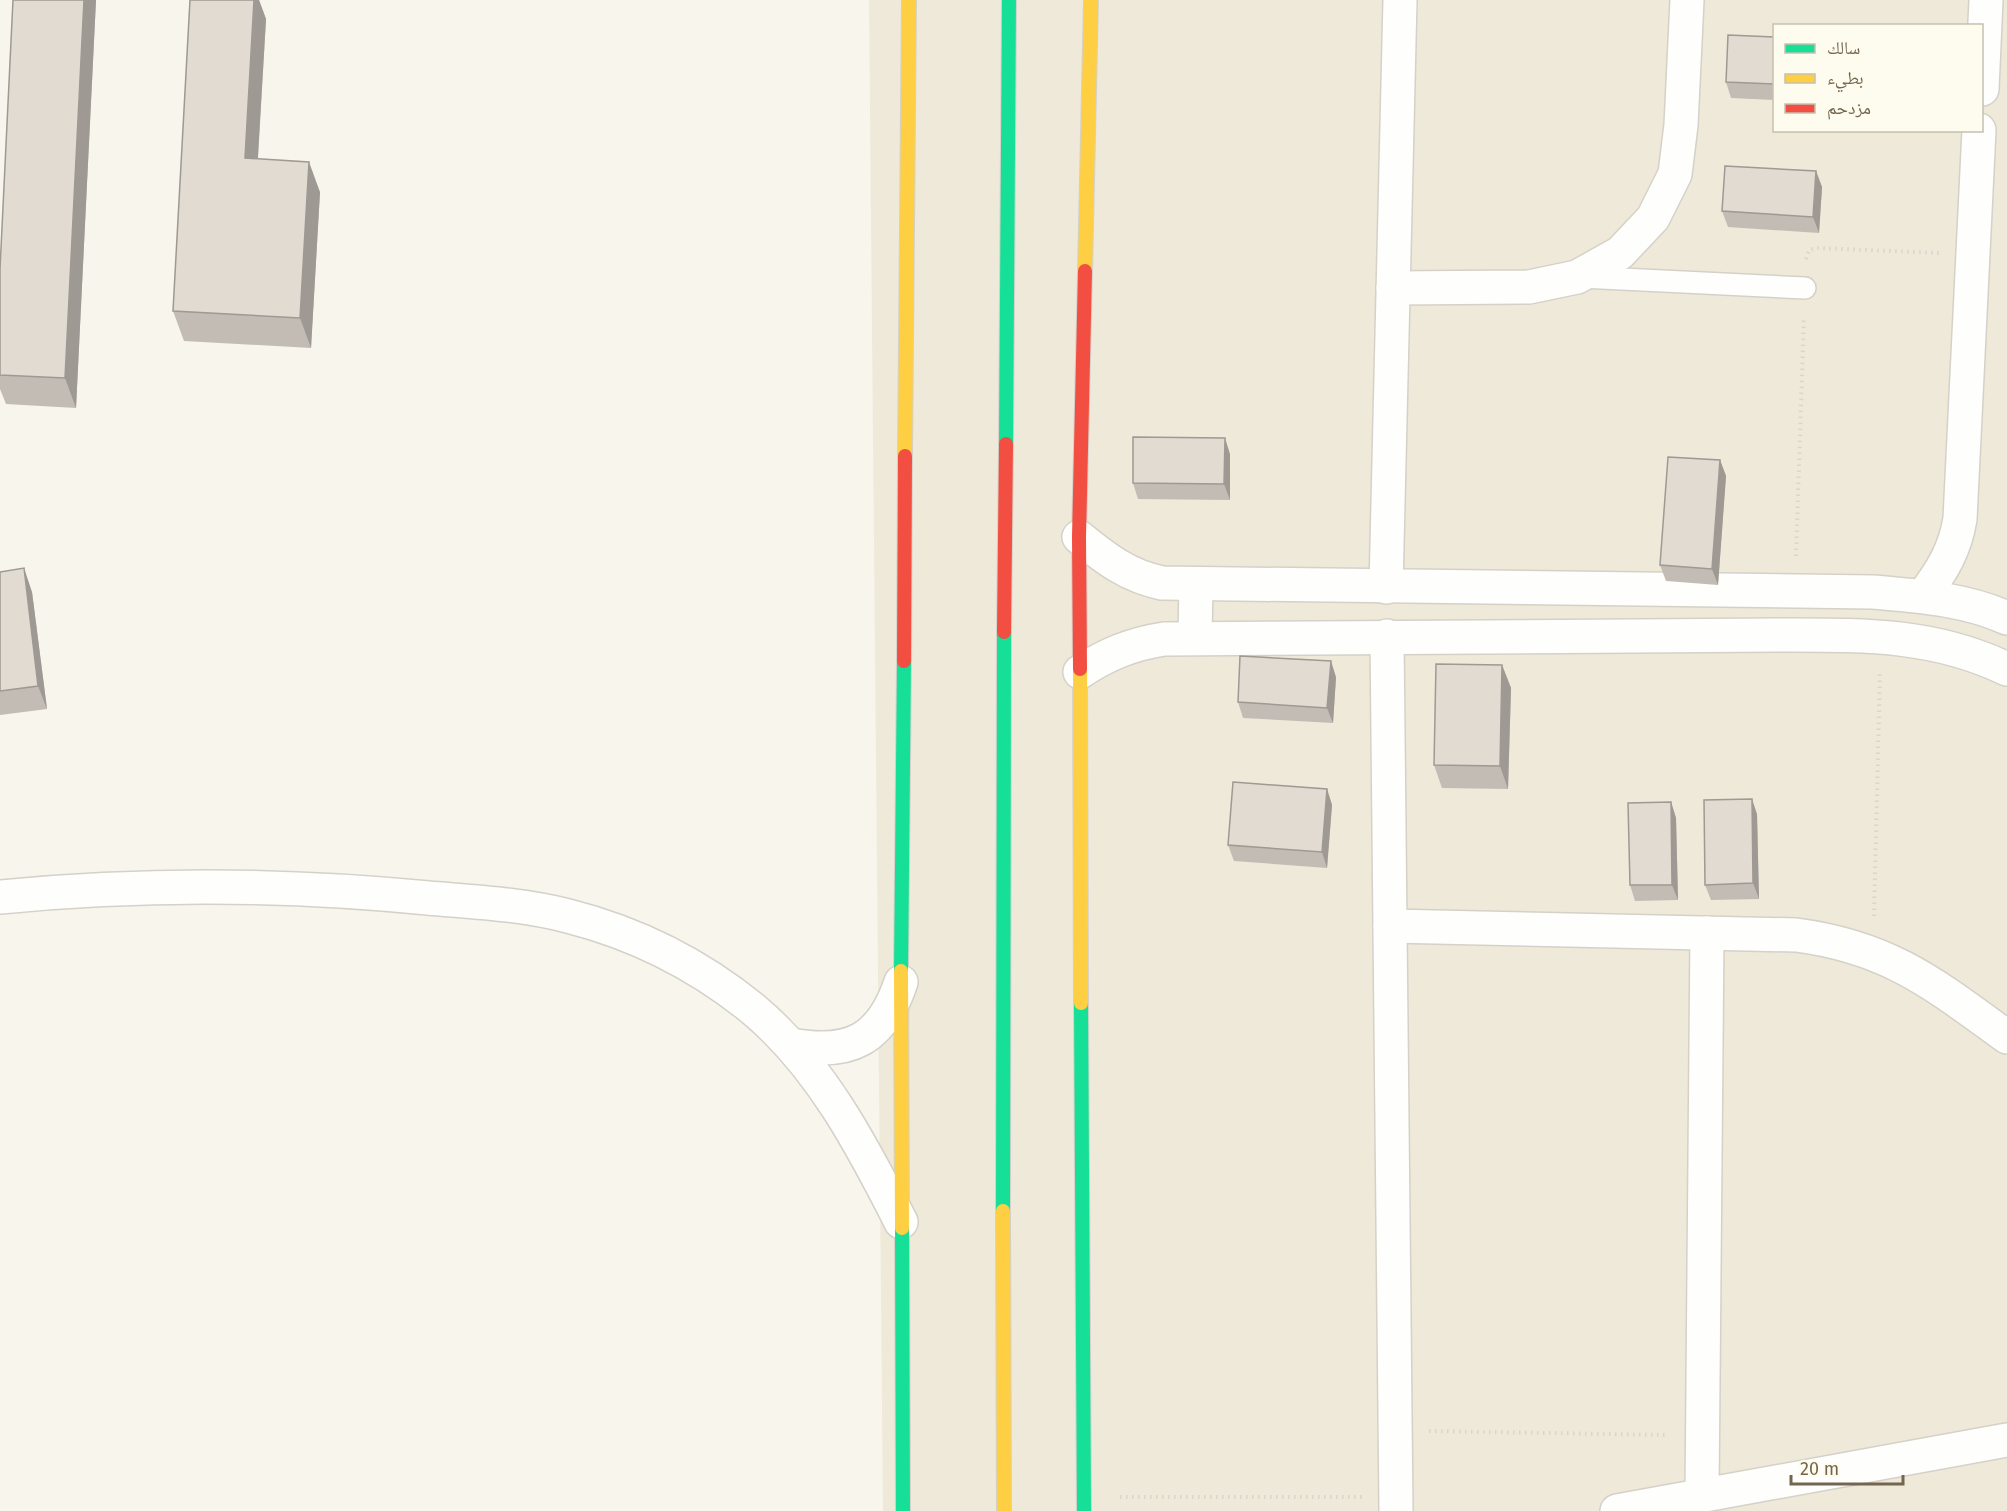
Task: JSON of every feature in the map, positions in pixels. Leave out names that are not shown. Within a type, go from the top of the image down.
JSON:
[{"type":"street","points":[[903,1511],[901,1222],[909,0]]},
{"type":"street","points":[[1004,1511],[1002,968],[1009,0]]},
{"type":"street","points":[[1084,1504],[1079,537],[1091,0]]},
{"type":"street","points":[[1386,587],[1400,0]]},
{"type":"street","points":[[1393,288],[1529,287],[1577,277],[1620,253],[1653,218],[1674,174],[1681,125],[1687,0]]},
{"type":"street","points":[[1983,67],[1986,0]]},
{"type":"street","points":[[1923,596],[1947,564],[1958,534],[1979,132]]},
{"type":"street","points":[[1079,537],[1112,564],[1144,579],[1196,584],[1873,592],[1923,596],[1964,604],[2007,618]]},
{"type":"street","points":[[1196,584],[1196,637]]},
{"type":"street","points":[[1792,635],[1795,592]]},
{"type":"street","points":[[1080,672],[1124,648],[1164,639],[1387,636],[1880,635],[1923,641],[1965,652],[2007,669]]},
{"type":"street","points":[[1387,636],[1396,1504]]},
{"type":"street","points":[[0,897],[155,888],[275,888],[396,894],[515,906],[567,915],[617,931],[665,952],[711,978],[753,1009],[791,1045],[852,1130],[901,1222]]},
{"type":"street","points":[[1390,926],[1796,935],[1848,944],[1873,952],[1926,978],[2007,1037]]},
{"type":"street","points":[[1702,1495],[1707,933]]},
{"type":"street","points":[[791,1045],[820,1051],[848,1046],[873,1031],[892,1009],[902,982]]},
{"type":"street","points":[[1617,1511],[2007,1440]]},
{"type":"lane","points":[[1577,277],[1805,288]]},
{"type":"path","points":[[1795,592],[1806,257],[1809,250],[1817,248],[1973,255]]},
{"type":"path","points":[[1873,952],[1880,635]]},
{"type":"path","points":[[1395,1431],[1703,1435]]},
{"type":"path","points":[[1084,1504],[1396,1504]]},
{"type":"shaded area","points":[[869,0],[2007,0],[2007,1511],[883,1511]]},
{"type":"building","points":[[13,0],[84,0],[65,378],[0,375],[0,269]]},
{"type":"building","points":[[190,0],[254,0],[245,158],[309,162],[300,318],[173,311]]},
{"type":"building","points":[[1728,35],[1773,37],[1773,84],[1726,82]]},
{"type":"building","points":[[1725,166],[1816,171],[1813,217],[1722,211]]},
{"type":"building","points":[[1133,437],[1225,438],[1224,484],[1133,483]]},
{"type":"building","points":[[1668,457],[1720,460],[1712,569],[1660,565]]},
{"type":"building","points":[[24,568],[38,686],[0,691],[0,572]]},
{"type":"building","points":[[1240,656],[1331,661],[1327,708],[1238,702]]},
{"type":"building","points":[[1436,664],[1502,665],[1500,766],[1434,765]]},
{"type":"building","points":[[1233,782],[1327,789],[1322,852],[1228,845]]},
{"type":"building","points":[[1752,799],[1753,883],[1705,885],[1704,800]]},
{"type":"building","points":[[1671,802],[1672,885],[1630,885],[1628,803]]},
{"type":"traffic: fast","points":[[1006,444],[1009,0]]},
{"type":"traffic: fast","points":[[1003,1211],[1004,632]]},
{"type":"traffic: fast","points":[[901,971],[904,661]]},
{"type":"traffic: fast","points":[[1081,1003],[1084,1511]]},
{"type":"traffic: fast","points":[[902,1228],[903,1511]]},
{"type":"traffic: slow","points":[[905,456],[909,0]]},
{"type":"traffic: slow","points":[[1085,271],[1091,0]]},
{"type":"traffic: slow","points":[[1080,669],[1081,1003]]},
{"type":"traffic: slow","points":[[901,971],[902,1228]]},
{"type":"traffic: slow","points":[[1003,1211],[1004,1511]]},
{"type":"traffic: jam","points":[[1080,669],[1079,537],[1085,271]]},
{"type":"traffic: jam","points":[[1004,632],[1006,444]]},
{"type":"traffic: jam","points":[[904,661],[905,456]]}]
